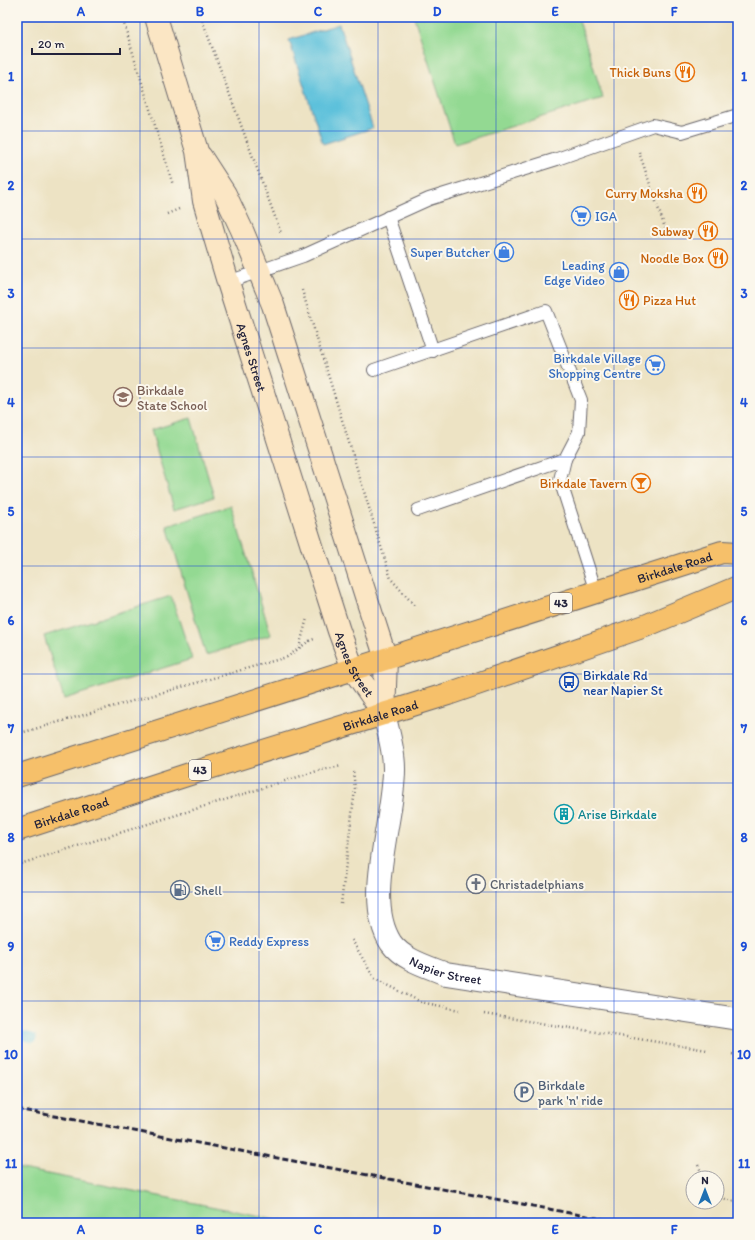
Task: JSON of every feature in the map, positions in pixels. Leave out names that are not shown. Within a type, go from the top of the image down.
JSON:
[{"type":"main road","name":"Birkdale Road","points":[[17,776],[722,552],[738,553]]},
{"type":"main road","name":"Birkdale Road","points":[[17,830],[196,772],[384,714],[645,626],[738,587]]},
{"type":"street","name":"Agnes Street","points":[[156,17],[197,151],[204,201],[228,282],[339,631],[353,669],[384,714]]},
{"type":"street","name":"Agnes Street","points":[[197,151],[225,194],[260,272],[320,448],[386,659],[384,714]]},
{"type":"street","name":"Napier Street","points":[[384,714],[394,767],[393,788],[381,871],[380,898],[384,930],[392,945],[419,963],[446,974],[738,1019]]},
{"type":"lane","points":[[228,282],[303,256],[429,199],[557,159],[653,125],[682,132],[738,115]]},
{"type":"lane","points":[[388,217],[433,351]]},
{"type":"lane","points":[[374,370],[546,311],[581,400],[580,432],[565,459],[560,480],[596,592]]},
{"type":"lane","points":[[418,510],[565,459]]},
{"type":"path","points":[[201,17],[281,234]]},
{"type":"path","points":[[633,132],[666,231],[659,234]]},
{"type":"path","points":[[302,290],[392,579],[415,606]]},
{"type":"path","points":[[17,734],[287,658],[309,641],[339,631]]},
{"type":"path","points":[[17,864],[317,771],[342,766]]},
{"type":"path","points":[[342,904],[355,789],[353,769]]},
{"type":"path","points":[[484,1014],[707,1050]]},
{"type":"path","points":[[732,1054],[738,1055]]},
{"type":"path","points":[[698,1165],[700,1170]]},
{"type":"path","points":[[725,1199],[738,1202]]},
{"type":"green space","points":[[414,17],[578,17],[603,98],[455,144]]},
{"type":"green space","points":[[191,418],[214,497],[174,509],[151,430]]},
{"type":"green space","points":[[231,506],[271,635],[206,655],[167,526]]},
{"type":"green space","points":[[171,596],[192,659],[64,699],[44,636]]},
{"type":"green space","points":[[17,1168],[296,1223],[17,1223]]},
{"type":"water","points":[[339,24],[373,128],[323,144],[289,40]]},
{"type":"waterway","points":[[17,1034],[32,1038]]},
{"type":"railway","points":[[17,1109],[623,1223]]},
{"type":"place","name":"Thick Buns","points":[[685,72]]},
{"type":"place","name":"Curry Moksha","points":[[697,193]]},
{"type":"place","name":"IGA","points":[[581,216]]},
{"type":"place","name":"Subway","points":[[708,231]]},
{"type":"place","name":"Super Butcher","points":[[504,252]]},
{"type":"place","name":"Noodle Box","points":[[718,258]]},
{"type":"place","name":"Leading Edge Video","points":[[619,272]]},
{"type":"place","name":"Pizza Hut","points":[[629,300]]},
{"type":"place","name":"Birkdale Village Shopping Centre","points":[[655,365]]},
{"type":"place","name":"Birkdale State School","points":[[123,397]]},
{"type":"place","name":"Birkdale Tavern","points":[[641,483]]},
{"type":"place","name":"Birkdale Rd near Napier St","points":[[569,682]]},
{"type":"place","name":"Arise Birkdale","points":[[564,814]]},
{"type":"place","name":"Christadelphians","points":[[476,884]]},
{"type":"place","name":"Shell","points":[[180,890]]},
{"type":"place","name":"Reddy Express","points":[[215,941]]},
{"type":"place","name":"Birkdale park 'n' ride","points":[[524,1092]]}]
